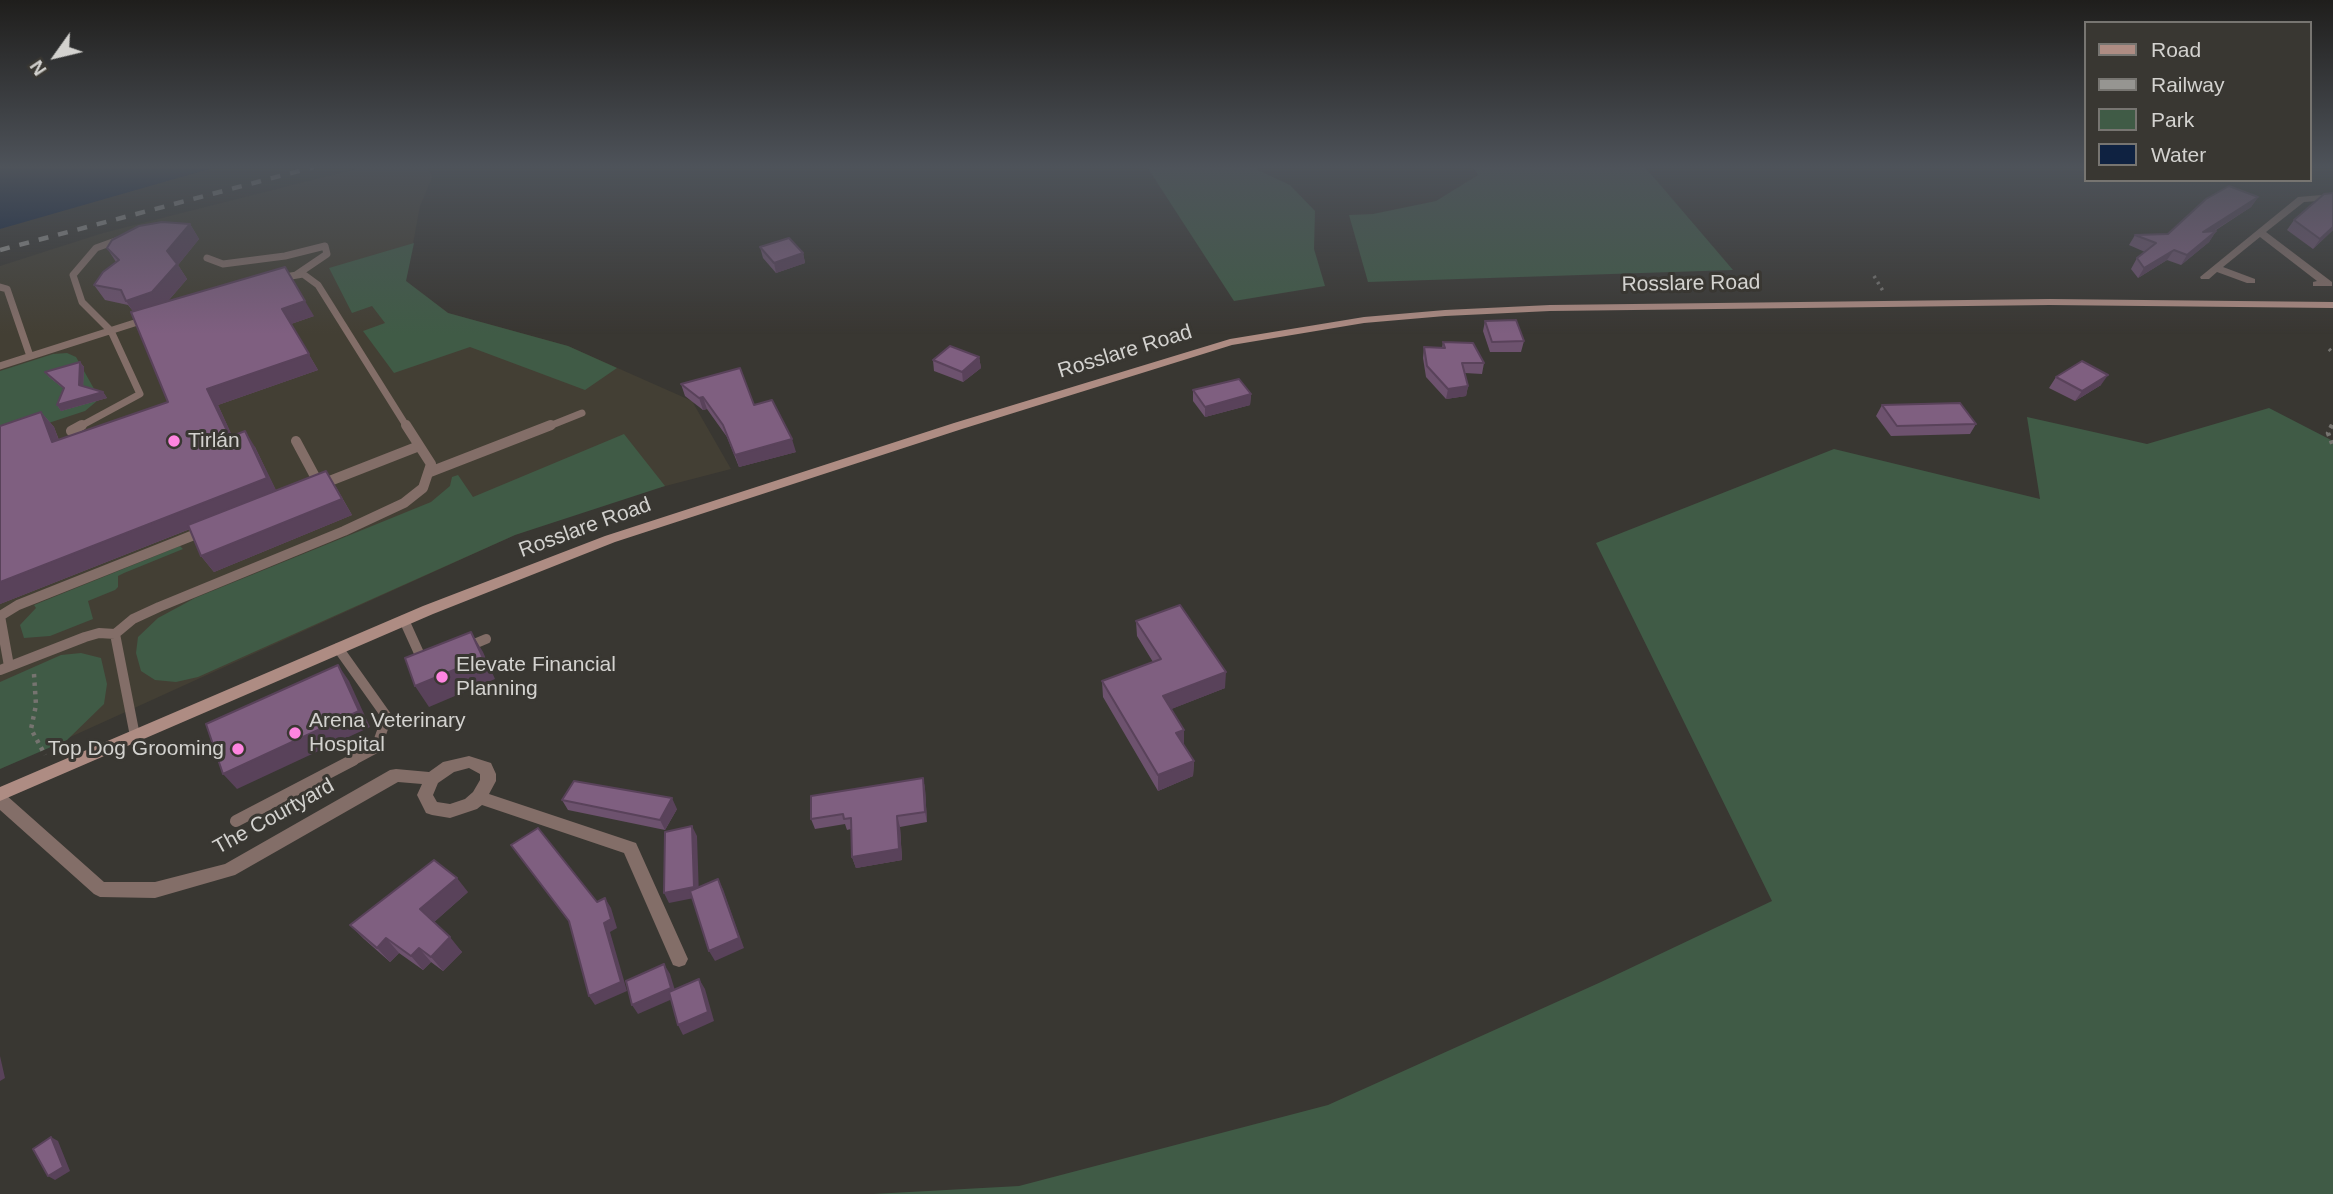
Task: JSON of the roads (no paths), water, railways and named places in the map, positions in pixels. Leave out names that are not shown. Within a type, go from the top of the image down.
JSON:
[{"type":"main road","name":"Rosslare Road","points":[[0,794],[404,620],[610,539],[958,426],[1230,342],[1324,327],[1445,313],[1633,306],[2050,302],[2333,305]]},
{"type":"street","points":[[2205,277],[2271,223]]},
{"type":"street","points":[[2259,232],[2328,284],[2317,284]]},
{"type":"street","points":[[2215,268],[2251,281]]},
{"type":"street","points":[[459,763],[478,764],[485,768],[488,781],[480,797],[461,809],[439,811],[426,803],[425,795],[432,779],[449,766],[459,763]]},
{"type":"street","name":"The Courtyard","points":[[0,800],[100,889],[155,890],[229,870],[396,775],[432,779]]},
{"type":"street","points":[[480,797],[630,848],[679,959]]},
{"type":"lane","points":[[71,431],[140,394],[111,331],[82,302],[73,275],[103,243],[129,237]]},
{"type":"lane","points":[[207,258],[223,264],[285,256],[325,246],[327,254],[296,275]]},
{"type":"lane","points":[[211,528],[18,605],[0,616],[5,668],[85,637],[99,633],[115,634],[133,619],[404,503],[424,488],[431,464],[318,285],[303,274],[272,279]]},
{"type":"lane","points":[[0,287],[7,289],[30,356]]},
{"type":"lane","points":[[0,366],[161,315]]},
{"type":"lane","points":[[430,472],[582,413]]},
{"type":"lane","points":[[296,441],[319,485]]},
{"type":"lane","points":[[307,490],[419,446]]},
{"type":"lane","points":[[404,620],[424,665],[437,660]]},
{"type":"lane","points":[[115,634],[135,736]]},
{"type":"lane","points":[[461,649],[486,639]]},
{"type":"lane","points":[[236,821],[376,748],[387,718],[338,648]]},
{"type":"water","points":[[0,223],[22,223],[0,229]]},
{"type":"railway","points":[[0,250],[103,223]]},
{"type":"place","name":"Tirlán","points":[[174,441]]},
{"type":"place","name":"Elevate Financial Planning","points":[[442,677]]},
{"type":"place","name":"Arena Veterinary Hospital","points":[[295,733]]},
{"type":"place","name":"Top Dog Grooming","points":[[238,749]]}]
